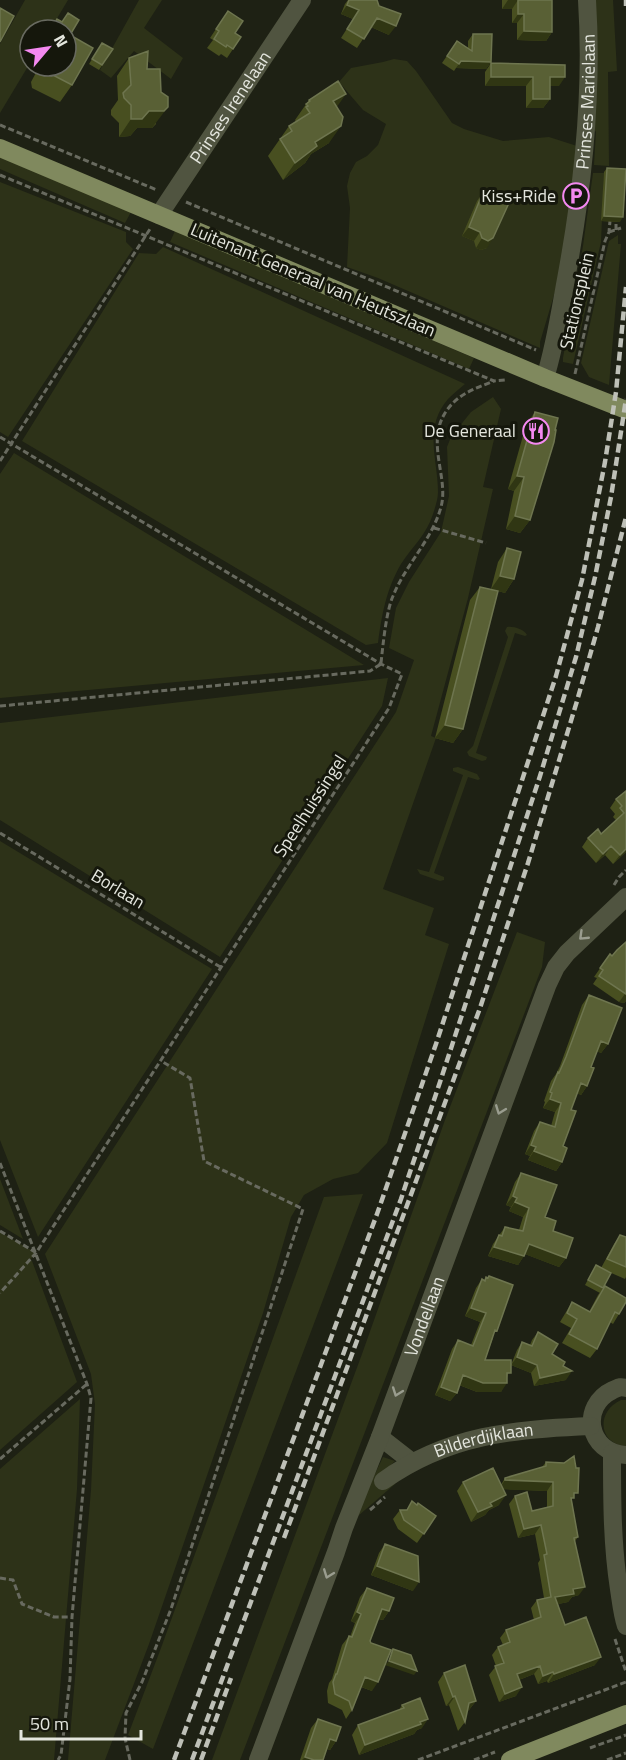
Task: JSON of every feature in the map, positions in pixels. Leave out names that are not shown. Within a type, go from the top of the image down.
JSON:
[{"type":"main road","name":"Luitenant Generaal van Heutszlaan","points":[[0,148],[626,410]]},
{"type":"main road","points":[[510,1760],[626,1714]]},
{"type":"street","name":"Prinses Irenelaan","points":[[159,215],[302,0]]},
{"type":"street","name":"Prinses Marielaan","points":[[545,378],[552,356],[574,239],[583,169],[589,48],[587,0]]},
{"type":"street","name":"Vondellaan","points":[[258,1760],[556,967],[581,938],[626,897]]},
{"type":"street","points":[[620,1629],[623,1617],[616,1572],[612,1519],[619,1454],[604,1448],[595,1438],[591,1426],[594,1408],[603,1395],[621,1387],[626,1388]]},
{"type":"street","name":"Bilderdijklaan","points":[[385,1489],[412,1462],[471,1439],[535,1428],[591,1426]]},
{"type":"street","points":[[380,1437],[412,1462]]},
{"type":"path","points":[[0,125],[552,356]]},
{"type":"path","name":"Luitenant Generaal van Heutszlaan","points":[[0,174],[494,381],[514,380]]},
{"type":"path","name":"Stationsplein","points":[[574,376],[610,221]]},
{"type":"path","points":[[616,222],[616,230]]},
{"type":"path","points":[[609,232],[621,228]]},
{"type":"path","points":[[0,460],[146,235]]},
{"type":"path","points":[[381,664],[393,596],[434,528],[441,505],[442,494],[437,452],[439,427],[444,414],[459,396],[494,381]]},
{"type":"path","points":[[0,437],[381,664]]},
{"type":"path","points":[[434,528],[486,543]]},
{"type":"path","points":[[0,706],[370,671],[381,664]]},
{"type":"path","name":"Speelhuissingel","points":[[222,968],[389,708],[402,674],[381,664]]},
{"type":"path","name":"Borlaan","points":[[0,834],[222,968]]},
{"type":"path","points":[[0,1293],[36,1253],[222,968]]},
{"type":"path","points":[[130,1760],[125,1738],[126,1713],[142,1682],[171,1609],[303,1209],[204,1161],[190,1078],[161,1061]]},
{"type":"path","points":[[0,1164],[91,1398],[72,1617],[70,1679],[61,1755],[58,1760]]},
{"type":"path","points":[[0,1231],[36,1253]]},
{"type":"path","points":[[0,1460],[87,1384]]},
{"type":"path","points":[[344,1527],[385,1489]]},
{"type":"path","points":[[0,1578],[13,1580],[22,1604],[54,1617],[72,1617]]},
{"type":"path","points":[[620,1629],[626,1672]]},
{"type":"path","points":[[418,1760],[626,1682]]},
{"type":"path","points":[[607,1760],[626,1753]]},
{"type":"green space","points":[[25,0],[68,0],[57,18],[18,18],[18,78],[21,78],[0,113],[0,44]]},
{"type":"green space","points":[[139,0],[162,0],[144,28],[183,58],[171,79],[134,51],[111,78],[100,70]]},
{"type":"green space","points":[[592,0],[613,0],[617,71],[608,72],[609,166],[594,165],[596,132],[592,126]]},
{"type":"green space","points":[[394,59],[407,61],[452,123],[464,129],[503,141],[549,137],[577,146],[563,265],[540,348],[378,278],[347,267],[350,208],[347,186],[350,173],[356,162],[367,156],[378,145],[386,124],[363,110],[339,82],[351,68]]},
{"type":"green space","points":[[0,157],[131,212],[125,223],[0,169]]},
{"type":"green space","points":[[593,173],[604,173],[601,242],[573,364],[563,362],[563,358],[583,246]]},
{"type":"green space","points":[[0,182],[126,232],[126,242],[133,249],[8,437],[0,432]]},
{"type":"green space","points":[[175,231],[474,358],[469,369],[170,242]]},
{"type":"green space","points":[[618,235],[618,244],[621,244],[609,385],[589,377],[581,363],[609,241]]},
{"type":"green space","points":[[163,247],[465,384],[448,399],[436,421],[434,444],[438,492],[436,503],[427,528],[401,564],[392,583],[383,612],[378,643],[366,645],[22,441],[139,253],[156,254]]},
{"type":"green space","points":[[493,397],[501,409],[483,487],[493,489],[468,598],[431,736],[436,738],[383,889],[434,908],[425,935],[449,944],[387,1143],[358,1173],[333,1179],[304,1195],[291,1217],[263,1313],[149,1644],[105,1760],[68,1760],[91,1490],[95,1404],[91,1374],[45,1254],[396,712],[414,660],[389,648],[396,608],[409,582],[441,532],[449,496],[447,447],[451,437],[471,412]]},
{"type":"green space","points":[[14,453],[364,665],[0,698],[0,474]]},
{"type":"green space","points":[[507,627],[518,628],[527,635],[515,633],[476,753],[487,757],[482,761],[469,756],[467,752],[473,746],[508,637],[505,631]]},
{"type":"green space","points":[[388,678],[382,706],[220,957],[0,820],[0,723]]},
{"type":"green space","points":[[458,767],[477,774],[480,779],[468,777],[434,873],[444,877],[444,880],[440,881],[420,874],[417,869],[429,872],[463,775],[453,771],[453,768]]},
{"type":"green space","points":[[0,841],[212,969],[38,1237],[0,1140]]},
{"type":"green space","points":[[517,932],[545,942],[542,967],[240,1760],[212,1760],[362,1354],[445,1120]]},
{"type":"green space","points":[[0,1179],[23,1239],[0,1225]]},
{"type":"green space","points":[[363,1194],[153,1749],[128,1735],[324,1197]]},
{"type":"green space","points":[[0,1232],[36,1253],[30,1260],[77,1382],[0,1450]]},
{"type":"green space","points":[[80,1399],[77,1489],[54,1760],[0,1760],[0,1469]]},
{"type":"green space","points":[[621,1400],[626,1400],[626,1446],[610,1440],[604,1426],[607,1412]]},
{"type":"green space","points":[[383,1457],[395,1461],[377,1479],[395,1484],[358,1516],[364,1497]]},
{"type":"building","points":[[349,0],[377,0],[379,6],[401,14],[396,26],[377,18],[364,39],[347,29],[359,10],[347,5]]},
{"type":"building","points":[[518,0],[552,0],[552,32],[524,31],[524,14],[518,14]]},
{"type":"building","points":[[0,8],[14,16],[0,42]]},
{"type":"building","points":[[228,11],[243,21],[235,33],[241,37],[233,49],[214,39],[219,31],[216,29]]},
{"type":"building","points":[[68,13],[76,18],[65,18]]},
{"type":"building","points":[[473,34],[492,34],[491,62],[461,61],[459,64],[447,56],[457,41],[472,51]]},
{"type":"building","points":[[78,40],[93,48],[78,74]]},
{"type":"building","points":[[102,43],[113,49],[102,65],[92,59]]},
{"type":"building","points":[[148,51],[147,69],[160,69],[161,92],[168,97],[168,107],[164,111],[149,111],[142,119],[131,119],[131,105],[124,98],[123,93],[131,85],[129,58]]},
{"type":"building","points":[[491,63],[565,65],[565,77],[550,77],[550,99],[533,99],[533,77],[491,77]]},
{"type":"building","points":[[58,78],[76,78],[72,85]]},
{"type":"building","points":[[338,81],[346,94],[333,101],[343,117],[341,126],[315,142],[317,146],[295,163],[280,139],[292,131],[289,126],[310,113],[306,107],[309,100]]},
{"type":"building","points":[[607,168],[626,169],[623,217],[604,216]]},
{"type":"building","points":[[483,192],[509,203],[493,238],[488,241],[482,238],[480,232],[469,227]]},
{"type":"building","points":[[535,412],[558,418],[554,442],[530,520],[515,516],[524,477],[517,476]]},
{"type":"building","points":[[507,548],[521,552],[514,579],[500,576]]},
{"type":"building","points":[[480,587],[498,591],[463,729],[445,725]]},
{"type":"building","points":[[626,791],[626,849],[620,855],[611,846],[603,854],[588,838],[598,829],[601,834],[624,813],[616,799]]},
{"type":"building","points":[[626,942],[626,994],[599,976],[603,970],[600,968],[610,954],[612,956]]},
{"type":"building","points":[[589,995],[622,1008],[608,1044],[601,1041],[591,1067],[594,1068],[587,1086],[581,1083],[571,1110],[576,1111],[563,1146],[567,1148],[562,1162],[534,1151],[536,1147],[531,1145],[540,1122],[555,1127],[561,1103],[550,1099],[552,1093],[550,1092]]},
{"type":"building","points":[[521,1173],[557,1185],[545,1217],[556,1221],[553,1231],[573,1238],[566,1258],[529,1244],[524,1256],[494,1247],[505,1227],[523,1231],[529,1208],[515,1202],[517,1198],[513,1196]]},
{"type":"building","points":[[620,1235],[626,1237],[626,1267],[607,1259]]},
{"type":"building","points":[[596,1265],[611,1273],[603,1288],[588,1280]]},
{"type":"building","points":[[489,1276],[513,1285],[485,1360],[511,1360],[511,1373],[507,1373],[507,1383],[483,1383],[463,1375],[457,1393],[441,1387],[458,1340],[473,1346],[486,1313],[471,1308],[482,1279],[485,1281]]},
{"type":"building","points":[[605,1286],[626,1298],[626,1302],[619,1314],[615,1312],[597,1349],[569,1334],[577,1319],[567,1313],[572,1302],[590,1312]]},
{"type":"building","points":[[538,1332],[558,1344],[552,1354],[565,1362],[563,1366],[572,1371],[540,1378],[537,1365],[517,1357],[522,1342],[532,1346]]},
{"type":"building","points":[[574,1456],[576,1468],[579,1468],[578,1493],[574,1493],[574,1498],[571,1498],[578,1537],[574,1538],[585,1587],[573,1589],[574,1594],[555,1597],[565,1625],[586,1617],[601,1657],[554,1674],[553,1672],[543,1676],[540,1666],[517,1674],[522,1687],[505,1694],[495,1666],[504,1663],[498,1647],[510,1642],[506,1630],[541,1617],[537,1600],[551,1597],[544,1555],[547,1554],[541,1525],[524,1529],[515,1496],[527,1492],[532,1511],[553,1506],[553,1482],[505,1480],[505,1478],[546,1466],[546,1462],[564,1463]]},
{"type":"building","points":[[493,1468],[506,1495],[490,1503],[492,1506],[478,1512],[463,1482]]},
{"type":"building","points":[[412,1501],[436,1516],[424,1534],[404,1520],[400,1510],[407,1510]]},
{"type":"building","points":[[385,1544],[418,1556],[419,1582],[377,1566]]},
{"type":"building","points":[[367,1588],[394,1598],[389,1611],[382,1609],[370,1641],[391,1650],[378,1682],[365,1677],[352,1710],[349,1701],[335,1694],[333,1682],[349,1636],[352,1637],[361,1614],[357,1612]]},
{"type":"building","points":[[393,1649],[411,1655],[417,1671],[389,1661]]},
{"type":"building","points":[[465,1665],[476,1701],[469,1703],[465,1722],[444,1673]]},
{"type":"building","points":[[420,1698],[428,1719],[420,1722],[421,1724],[365,1745],[358,1725],[404,1708],[402,1705]]},
{"type":"building","points":[[318,1719],[341,1727],[336,1741],[330,1739],[323,1760],[305,1757]]},
{"type":"railway","points":[[626,0],[626,6]]},
{"type":"railway","points":[[174,1760],[377,1214],[436,1044],[556,676],[582,580],[605,462],[616,392],[626,287]]},
{"type":"railway","points":[[192,1760],[401,1199],[540,776],[576,657],[595,577],[611,497],[626,399]]},
{"type":"railway","points":[[284,1538],[480,1008],[528,863],[577,701],[626,517]]},
{"type":"railway","points":[[201,1760],[231,1678]]},
{"type":"place","name":"Kiss+Ride","points":[[576,196]]},
{"type":"place","name":"De Generaal","points":[[536,431]]}]
